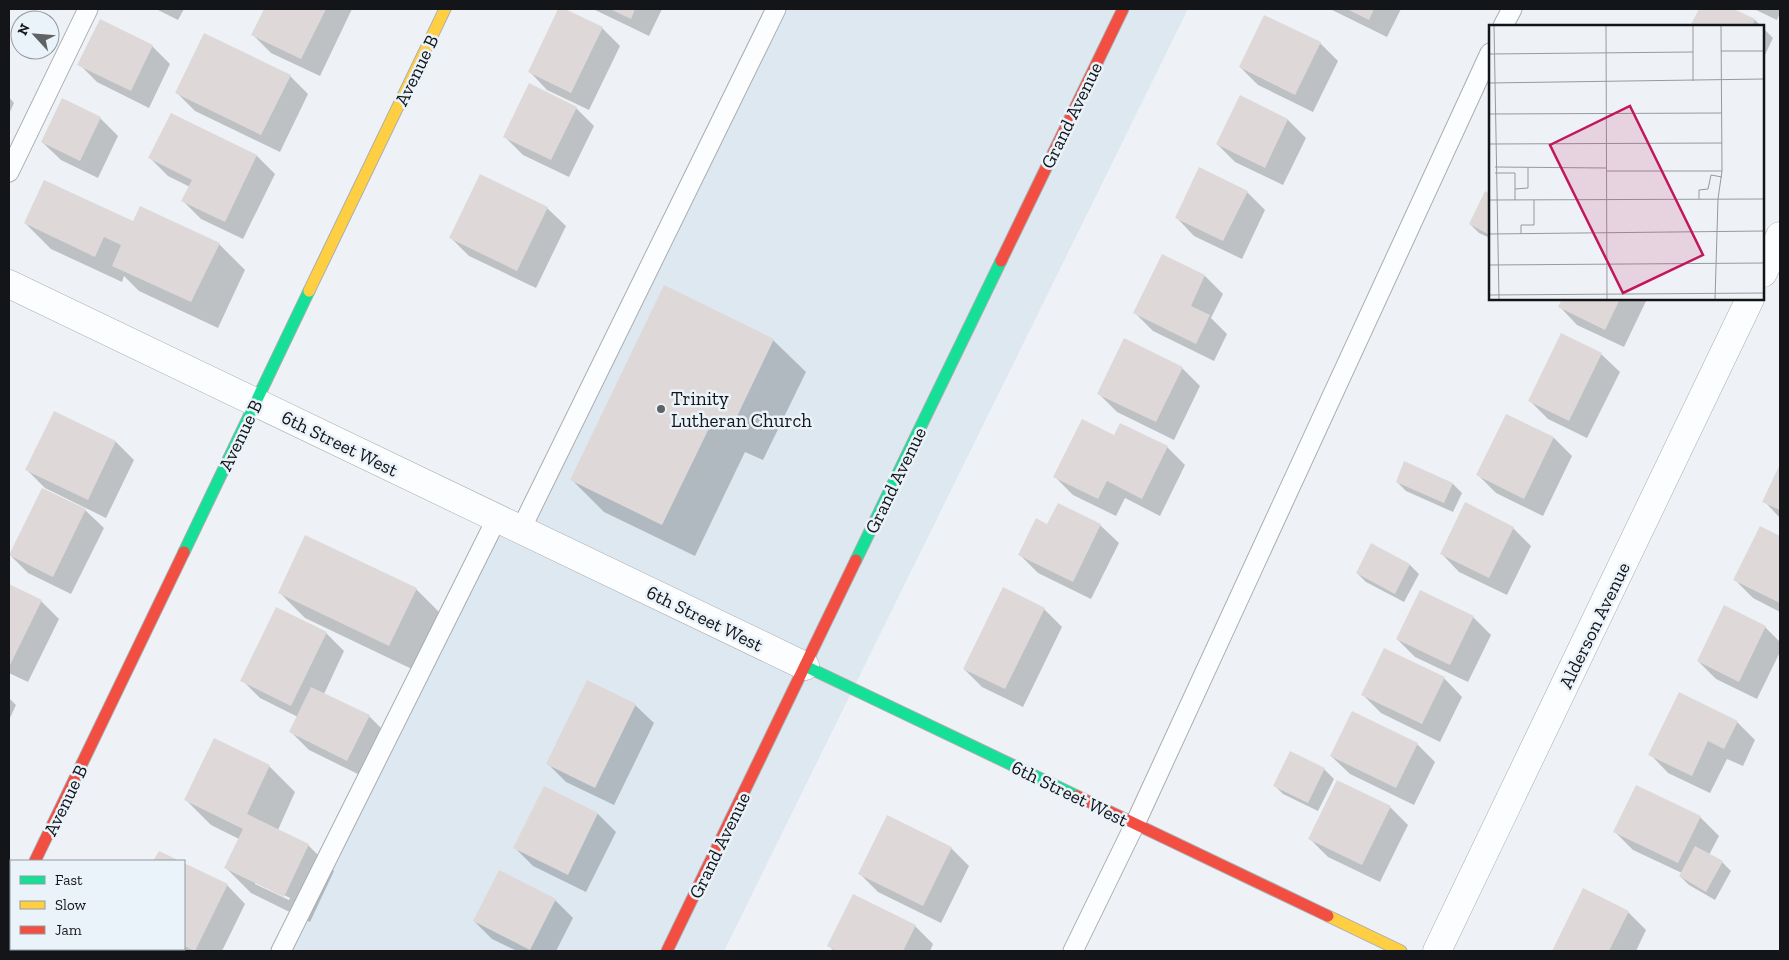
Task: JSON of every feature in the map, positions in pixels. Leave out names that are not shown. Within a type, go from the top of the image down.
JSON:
[{"type":"street","name":"Avenue B","points":[[35,860],[445,9]]},
{"type":"street","name":"Grand Avenue","points":[[667,951],[1122,9]]},
{"type":"street","points":[[1764,271],[1780,236]]},
{"type":"street","name":"6th Street West","points":[[9,284],[1401,951]]},
{"type":"street","name":"Alderson Avenue","points":[[1437,951],[1750,300]]},
{"type":"lane","points":[[9,172],[88,9]]},
{"type":"lane","points":[[281,951],[509,524],[776,9]]},
{"type":"lane","points":[[1504,25],[1512,9]]},
{"type":"lane","points":[[1073,951],[1135,824],[1489,55]]},
{"type":"shaded area","points":[[776,9],[1188,9],[724,951],[281,951],[497,518],[520,529]]},
{"type":"building","points":[[264,9],[326,9],[301,59],[251,35]]},
{"type":"building","points":[[558,9],[565,9],[603,27],[571,93],[528,72]]},
{"type":"building","points":[[610,9],[635,9],[631,19]]},
{"type":"building","points":[[1347,9],[1374,9],[1369,20]]},
{"type":"building","points":[[1699,9],[1734,9],[1755,19],[1752,25],[1691,25]]},
{"type":"building","points":[[1264,15],[1321,42],[1295,95],[1239,67]]},
{"type":"building","points":[[100,19],[153,45],[131,91],[77,65]]},
{"type":"building","points":[[204,33],[291,75],[261,135],[175,93]]},
{"type":"building","points":[[529,83],[577,107],[551,160],[503,137]]},
{"type":"building","points":[[1240,95],[1288,119],[1265,168],[1216,144]]},
{"type":"building","points":[[62,98],[101,117],[80,161],[41,142]]},
{"type":"building","points":[[171,113],[257,155],[225,222],[181,201],[192,180],[148,158]]},
{"type":"building","points":[[1199,167],[1248,191],[1223,241],[1175,218]]},
{"type":"building","points":[[480,174],[548,207],[517,271],[449,238]]},
{"type":"building","points":[[44,180],[133,221],[140,206],[220,243],[191,302],[112,266],[121,245],[104,237],[95,257],[24,223]]},
{"type":"building","points":[[1485,191],[1489,193],[1489,234],[1469,224]]},
{"type":"building","points":[[1162,254],[1205,275],[1191,306],[1210,315],[1196,344],[1133,313]]},
{"type":"building","points":[[664,285],[774,339],[731,429],[713,420],[662,525],[570,480]]},
{"type":"building","points":[[1562,300],[1620,300],[1605,330],[1558,307]]},
{"type":"building","points":[[1561,333],[1602,353],[1569,421],[1528,401]]},
{"type":"building","points":[[1124,338],[1183,367],[1156,422],[1097,394]]},
{"type":"building","points":[[54,411],[116,441],[88,500],[25,470]]},
{"type":"building","points":[[1506,414],[1554,437],[1524,499],[1476,475]]},
{"type":"building","points":[[1082,419],[1114,435],[1120,423],[1168,446],[1142,499],[1107,481],[1098,499],[1053,477]]},
{"type":"building","points":[[1404,461],[1453,483],[1444,503],[1396,482]]},
{"type":"building","points":[[1780,464],[1780,510],[1762,502]]},
{"type":"building","points":[[42,488],[86,509],[53,577],[9,555]]},
{"type":"building","points":[[1465,502],[1514,527],[1489,578],[1440,554]]},
{"type":"building","points":[[1058,503],[1101,524],[1073,582],[1018,555],[1036,518],[1047,524]]},
{"type":"building","points":[[1760,526],[1780,536],[1780,603],[1733,580]]},
{"type":"building","points":[[305,535],[417,588],[389,646],[278,593]]},
{"type":"building","points":[[1371,543],[1410,564],[1395,594],[1356,573]]},
{"type":"building","points":[[9,584],[42,600],[10,665],[9,664]]},
{"type":"building","points":[[1003,587],[1045,608],[1005,689],[963,669]]},
{"type":"building","points":[[1420,590],[1474,616],[1450,665],[1396,639]]},
{"type":"building","points":[[1724,605],[1766,626],[1739,682],[1697,661]]},
{"type":"building","points":[[276,607],[327,632],[291,706],[240,681]]},
{"type":"building","points":[[1384,648],[1445,677],[1422,724],[1361,695]]},
{"type":"building","points":[[587,680],[636,704],[595,788],[546,764]]},
{"type":"building","points":[[311,687],[370,715],[347,761],[289,732]]},
{"type":"building","points":[[1679,692],[1738,721],[1724,749],[1708,741],[1692,776],[1648,755]]},
{"type":"building","points":[[1352,711],[1418,743],[1396,788],[1330,756]]},
{"type":"building","points":[[214,738],[270,765],[247,814],[309,844],[284,897],[224,868],[243,829],[184,800]]},
{"type":"building","points":[[1290,751],[1325,768],[1308,803],[1273,786]]},
{"type":"building","points":[[1337,780],[1391,806],[1362,865],[1308,839]]},
{"type":"building","points":[[1636,785],[1701,816],[1678,863],[1613,832]]},
{"type":"building","points":[[544,786],[598,813],[568,875],[513,848]]},
{"type":"building","points":[[887,815],[952,847],[923,906],[858,874]]},
{"type":"building","points":[[1695,846],[1723,861],[1706,892],[1679,876]]},
{"type":"building","points":[[159,851],[178,860],[154,860]]},
{"type":"building","points":[[185,863],[228,884],[195,951],[185,946]]},
{"type":"building","points":[[499,870],[556,899],[530,950],[473,921]]},
{"type":"building","points":[[1583,888],[1629,911],[1609,951],[1552,951]]},
{"type":"building","points":[[853,894],[916,925],[903,951],[837,951],[827,946]]},
{"type":"building","points":[[126,950],[128,951],[107,951]]},
{"type":"traffic: fast","points":[[856,560],[1001,261]]},
{"type":"traffic: fast","points":[[184,552],[309,291]]},
{"type":"traffic: fast","points":[[805,666],[1077,796]]},
{"type":"traffic: slow","points":[[309,291],[445,9]]},
{"type":"traffic: slow","points":[[1328,916],[1401,951]]},
{"type":"traffic: jam","points":[[1001,261],[1123,9]]},
{"type":"traffic: jam","points":[[35,860],[184,552]]},
{"type":"traffic: jam","points":[[667,951],[856,560]]},
{"type":"traffic: jam","points":[[1077,796],[1328,916]]},
{"type":"place","name":"Trinity Lutheran Church","points":[[661,409]]}]
